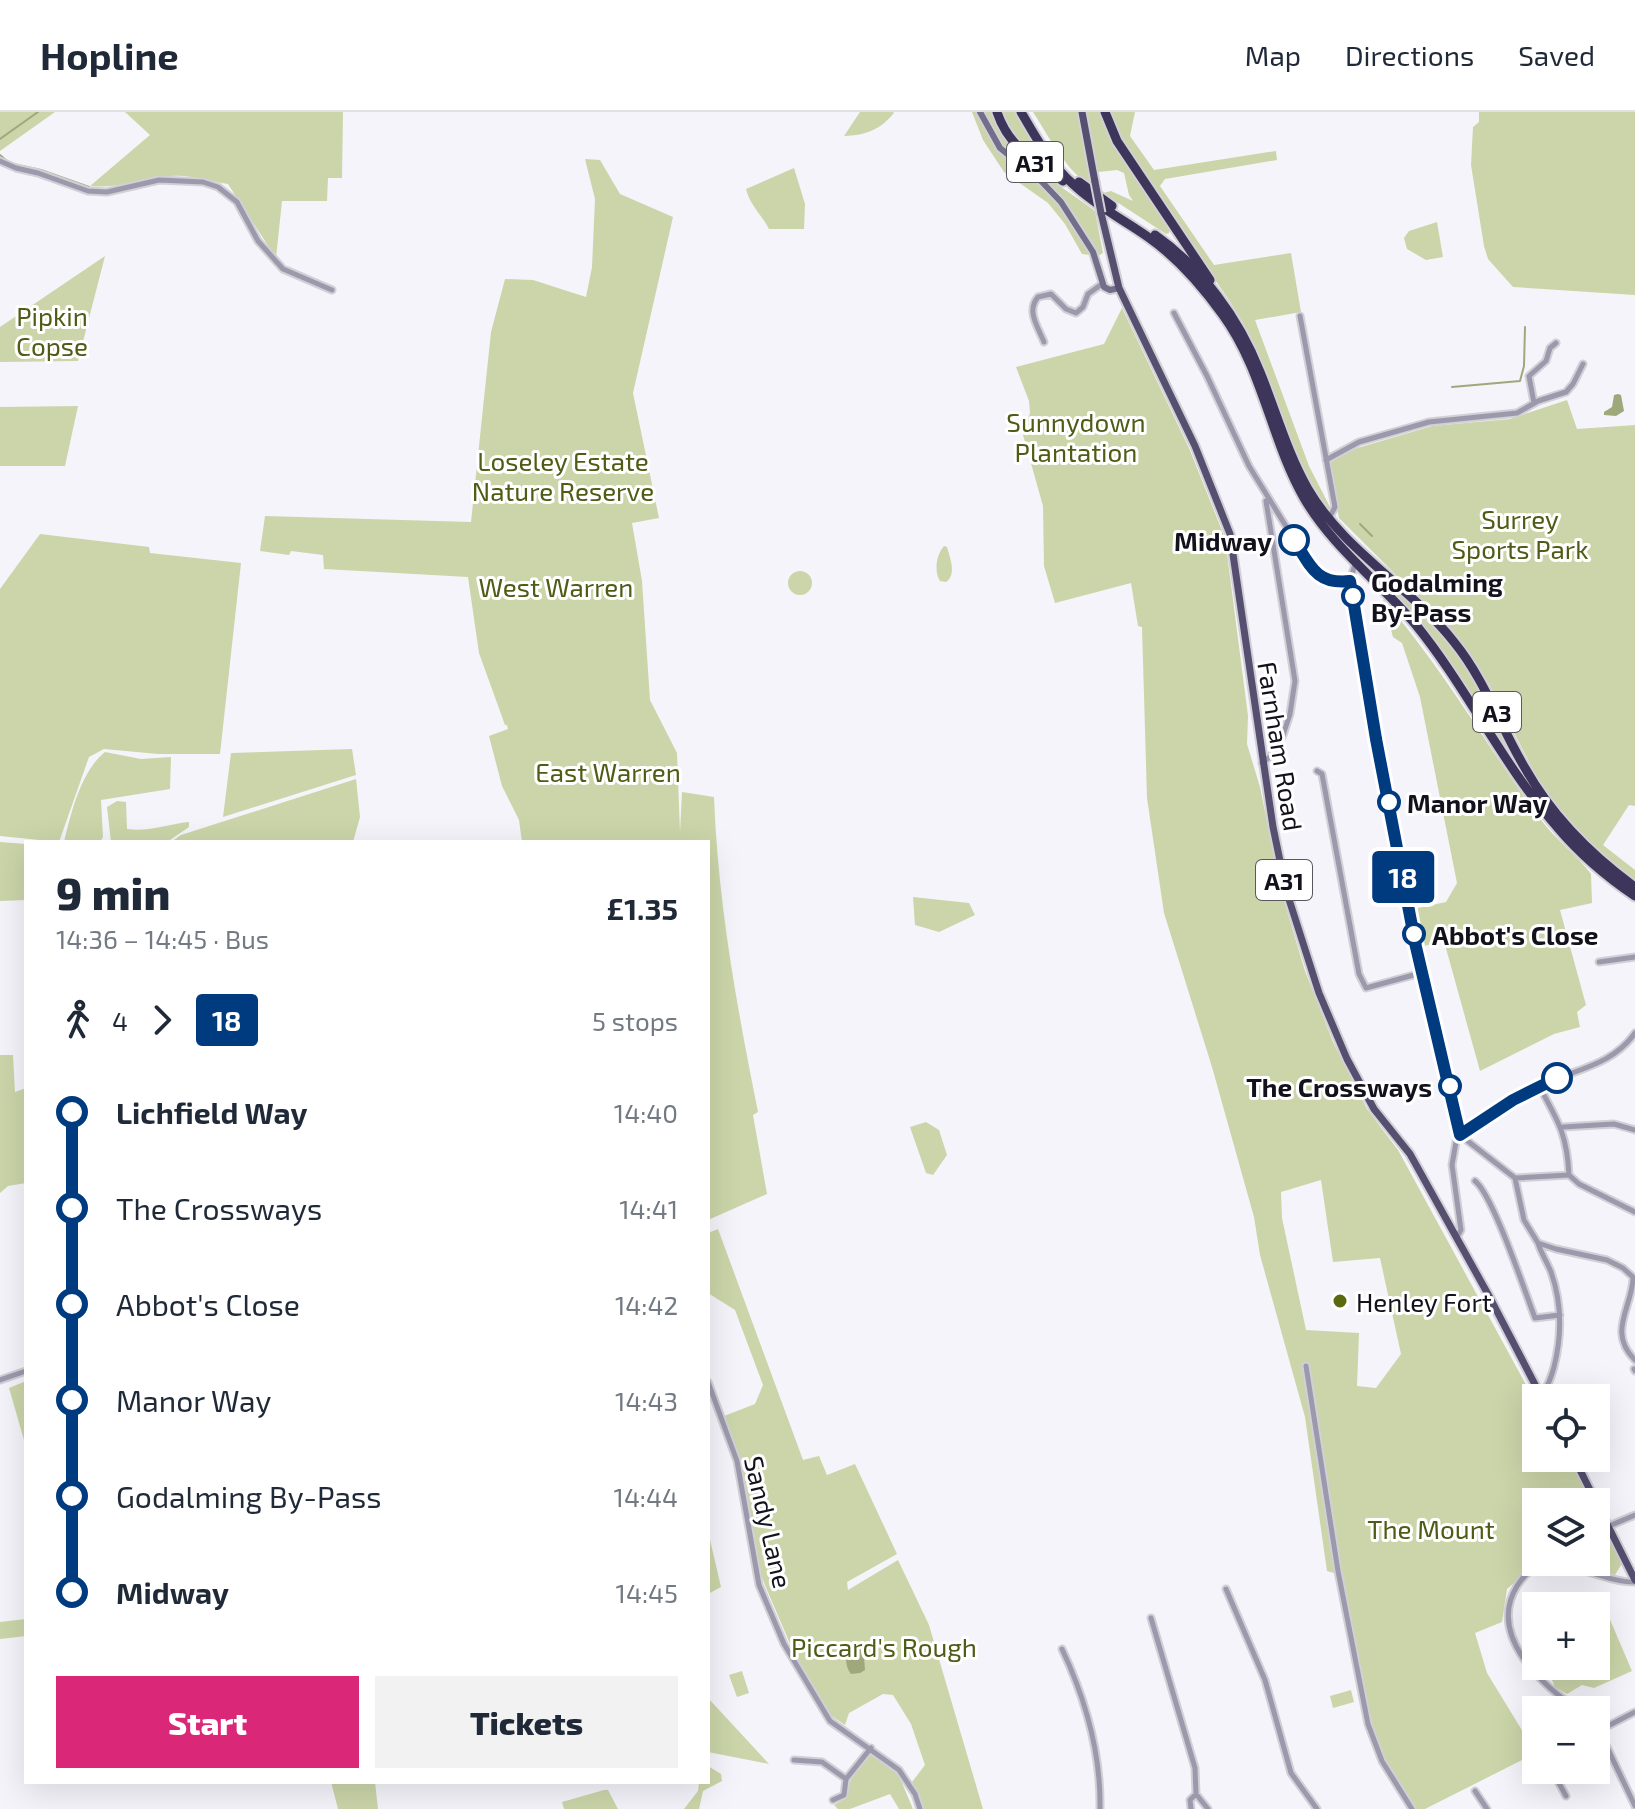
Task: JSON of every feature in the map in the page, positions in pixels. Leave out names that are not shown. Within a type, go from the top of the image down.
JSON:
[{"type":"highway","name":"A31","points":[[997,112],[1005,130],[1020,150],[1089,198]]},
{"type":"highway","name":"A3","points":[[1021,112],[1055,165],[1089,198],[1163,249],[1192,277],[1224,317],[1247,357],[1292,475],[1325,522],[1355,564],[1420,630],[1531,794],[1559,830],[1603,872],[1635,896]]},
{"type":"highway","name":"A3","points":[[1028,112],[1072,176],[1173,249],[1205,281],[1225,307]]},
{"type":"highway","name":"A3","points":[[1105,112],[1117,141],[1200,264],[1255,359],[1298,471],[1325,522],[1448,635],[1476,673],[1523,766],[1549,805],[1591,851],[1635,887]]},
{"type":"main road","name":"Farnham Road","points":[[1082,112],[1119,288],[1191,436],[1230,534],[1262,763],[1286,890],[1329,1020],[1374,1109],[1410,1154],[1457,1237],[1535,1384]]},
{"type":"main road","points":[[1610,1528],[1635,1581]]},
{"type":"street","points":[[980,112],[1000,148],[1048,187],[1061,202],[1093,252],[1102,284],[1110,290],[1119,288]]},
{"type":"street","points":[[0,161],[88,191],[107,192],[159,180],[203,182],[218,187],[237,202],[258,241],[283,269],[332,290]]},
{"type":"street","points":[[1044,342],[1032,312],[1038,297],[1051,294],[1066,309],[1076,313],[1083,307],[1088,294],[1102,284]]},
{"type":"street","points":[[1174,313],[1265,496],[1316,573],[1332,582],[1350,581]]},
{"type":"street","points":[[1300,316],[1335,507],[1325,522]]},
{"type":"street","points":[[1534,403],[1529,376],[1546,361],[1550,348],[1556,343]]},
{"type":"street","points":[[1326,460],[1359,442],[1429,422],[1514,414],[1566,392],[1583,364]]},
{"type":"street","points":[[1262,763],[1271,756],[1283,735],[1295,681],[1265,496]]},
{"type":"street","points":[[1269,516],[1277,514]]},
{"type":"street","points":[[1355,564],[1350,581],[1376,739],[1421,973],[1453,1095],[1460,1135],[1515,1178],[1520,1207],[1554,1283],[1560,1315],[1559,1346],[1547,1384]]},
{"type":"street","points":[[1317,771],[1322,774],[1359,974],[1366,988],[1421,973]]},
{"type":"street","points":[[1599,962],[1635,957]]},
{"type":"street","points":[[1457,1237],[1461,1230],[1452,1165],[1454,1145],[1460,1135],[1539,1086],[1600,1064],[1626,1045],[1635,1033]]},
{"type":"street","points":[[1539,1086],[1563,1127],[1569,1175]]},
{"type":"street","points":[[1563,1127],[1614,1124],[1635,1130]]},
{"type":"street","points":[[1515,1178],[1569,1175],[1579,1184],[1635,1212]]},
{"type":"street","points":[[1475,1181],[1481,1185],[1492,1208],[1535,1318],[1560,1315]]},
{"type":"street","points":[[1538,1243],[1607,1260],[1634,1278],[1634,1292],[1625,1306],[1622,1329],[1635,1360]]},
{"type":"street","points":[[1546,1261],[1556,1249]]},
{"type":"street","points":[[1306,1366],[1338,1571],[1368,1724],[1382,1761],[1412,1809]]},
{"type":"street","points":[[0,1380],[24,1372]]},
{"type":"street","name":"Sandy Lane","points":[[710,1387],[737,1461],[759,1585],[792,1659],[830,1721],[899,1770],[915,1794],[920,1809]]},
{"type":"street","points":[[1610,1526],[1635,1515]]},
{"type":"street","points":[[1556,1696],[1535,1675],[1520,1653],[1512,1633],[1512,1594],[1532,1568],[1544,1564],[1624,1582],[1635,1581]]},
{"type":"street","points":[[1618,1579],[1631,1571]]},
{"type":"street","points":[[1226,1589],[1265,1680],[1291,1773],[1317,1809]]},
{"type":"street","points":[[1151,1618],[1195,1768],[1196,1794],[1208,1809]]},
{"type":"street","points":[[1062,1649],[1081,1688],[1087,1709],[1100,1778],[1100,1809]]},
{"type":"street","points":[[1610,1722],[1635,1712]]},
{"type":"street","points":[[833,1800],[844,1795],[846,1779],[871,1748]]},
{"type":"street","points":[[1610,1754],[1635,1806]]},
{"type":"street","points":[[794,1760],[822,1762],[846,1779]]},
{"type":"street","points":[[1560,1784],[1566,1796]]},
{"type":"street","points":[[1475,1791],[1487,1809]]},
{"type":"street","points":[[1191,1809],[1190,1800],[1196,1794]]},
{"type":"green space","points":[[0,112],[55,112],[0,151]]},
{"type":"green space","points":[[125,112],[343,112],[342,178],[328,178],[327,201],[282,201],[276,258],[228,184],[178,176],[90,186],[150,135]]},
{"type":"green space","points":[[860,112],[894,113],[872,130],[844,136]]},
{"type":"green space","points":[[972,112],[993,112],[1000,128],[1022,156],[1095,211],[1103,253],[1098,256],[1082,254],[1065,224],[1048,203],[1004,172],[983,140]]},
{"type":"green space","points":[[1001,112],[1017,112],[1057,174],[1016,141]]},
{"type":"green space","points":[[1033,112],[1077,112],[1090,183],[1066,163]]},
{"type":"green space","points":[[1086,112],[1103,112],[1110,136],[1170,229],[1169,233],[1166,234],[1103,193],[1111,191],[1133,201],[1124,173],[1117,170],[1098,172]]},
{"type":"green space","points":[[1107,112],[1135,112],[1130,136],[1154,170],[1276,151],[1277,160],[1165,179],[1160,186],[1214,265],[1291,253],[1301,312],[1255,320],[1309,466],[1331,509],[1321,502],[1301,467],[1262,362],[1246,329],[1144,176]]},
{"type":"green space","points":[[1479,112],[1635,112],[1635,295],[1513,287],[1488,259],[1471,165],[1473,127],[1479,122]]},
{"type":"green space","name":"West Warren","points":[[585,159],[600,160],[620,194],[673,217],[633,393],[659,518],[632,523],[642,581],[650,700],[677,753],[680,832],[682,792],[714,797],[724,916],[758,1112],[753,1115],[767,1194],[710,1219],[710,840],[522,840],[519,820],[502,786],[489,736],[508,729],[479,653],[468,577],[324,569],[323,555],[260,551],[265,516],[471,522],[491,332],[505,279],[533,280],[586,297],[592,267],[595,199]]},
{"type":"green space","points":[[794,168],[805,204],[804,229],[769,229],[746,189]]},
{"type":"green space","points":[[1437,222],[1443,257],[1426,260],[1407,249],[1404,238],[1409,231]]},
{"type":"green space","name":"Pipkin Copse","points":[[105,256],[78,361],[0,362],[0,327]]},
{"type":"green space","name":"The Mount","points":[[1122,308],[1189,448],[1225,538],[1248,716],[1247,744],[1260,787],[1281,891],[1305,971],[1333,1042],[1367,1109],[1398,1150],[1526,1384],[1522,1384],[1522,1472],[1579,1472],[1588,1488],[1522,1488],[1522,1576],[1507,1589],[1502,1622],[1475,1633],[1487,1673],[1522,1730],[1522,1760],[1425,1809],[1413,1809],[1382,1756],[1368,1713],[1341,1575],[1327,1571],[1305,1417],[1260,1255],[1254,1217],[1164,913],[1147,798],[1142,627],[1138,626],[1131,583],[1055,603],[1044,566],[1043,506],[1023,435],[1030,413],[1029,401],[1016,367],[1104,344]],"holes":[[[1321,1180],[1333,1262],[1380,1258],[1401,1354],[1376,1388],[1357,1386],[1359,1333],[1306,1330],[1282,1218],[1281,1192]]]},
{"type":"green space","name":"Surrey Sports Park","points":[[1567,400],[1577,429],[1635,425],[1635,806],[1629,805],[1603,845],[1635,870],[1635,881],[1602,856],[1566,820],[1543,789],[1489,684],[1456,635],[1339,518],[1329,461],[1344,452],[1432,426],[1510,419]]},
{"type":"green space","points":[[78,406],[65,466],[0,466],[0,407]]},
{"type":"green space","points":[[40,534],[149,547],[150,553],[241,563],[220,754],[158,754],[104,749],[89,757],[60,840],[0,836],[0,589]]},
{"type":"green space","points":[[1347,544],[1424,616],[1465,663],[1535,790],[1453,669]]},
{"type":"green space","points":[[944,546],[947,547],[952,566],[946,582],[940,581],[937,568]]},
{"type":"green space","points":[[800,571],[811,578],[812,583],[805,594],[800,595],[789,588],[788,583],[795,572]]},
{"type":"green space","points":[[1384,600],[1446,681],[1541,820],[1591,874],[1592,903],[1560,910],[1586,1005],[1577,1012],[1580,1027],[1554,1034],[1480,1071],[1444,941],[1420,947],[1413,909],[1446,902],[1457,883],[1420,697],[1402,643],[1393,637],[1385,608],[1380,608]]},
{"type":"green space","points":[[352,749],[356,775],[223,817],[231,753]]},
{"type":"green space","points":[[105,752],[141,759],[171,757],[170,789],[101,800],[101,840],[65,840],[83,781]]},
{"type":"green space","points":[[356,779],[360,817],[354,840],[174,840],[181,835]]},
{"type":"green space","points":[[117,801],[126,802],[127,829],[151,829],[189,822],[189,827],[170,840],[111,840],[107,807]]},
{"type":"green space","points":[[0,842],[24,844],[24,900],[0,901]]},
{"type":"green space","points":[[913,897],[969,903],[975,915],[939,932],[915,925]]},
{"type":"green space","points":[[0,1055],[13,1055],[15,1092],[24,1089],[24,1183],[8,1186],[0,1193]]},
{"type":"green space","points":[[926,1122],[939,1130],[947,1155],[933,1175],[926,1173],[910,1127]]},
{"type":"green space","name":"Piccard's Rough","points":[[718,1229],[803,1460],[819,1456],[827,1475],[855,1464],[897,1554],[847,1582],[848,1590],[898,1560],[929,1625],[983,1809],[922,1809],[912,1782],[925,1765],[911,1724],[893,1695],[883,1694],[849,1713],[845,1725],[830,1715],[800,1667],[756,1560],[741,1470],[724,1416],[755,1404],[763,1385],[735,1310],[710,1294],[710,1232]]},
{"type":"green space","points":[[24,1382],[24,1440],[9,1388]]},
{"type":"green space","name":"The Mount","points":[[1610,1533],[1621,1565],[1615,1575],[1610,1574]]},
{"type":"green space","points":[[710,1540],[721,1587],[710,1593]]},
{"type":"green space","points":[[24,1619],[24,1636],[0,1639],[0,1622]]},
{"type":"green space","points":[[1610,1620],[1632,1671],[1594,1688],[1582,1685],[1567,1694],[1555,1687],[1552,1680],[1610,1680]]},
{"type":"green space","points":[[742,1671],[749,1693],[737,1697],[729,1675]]},
{"type":"green space","points":[[1351,1690],[1354,1702],[1333,1708],[1330,1696]]},
{"type":"green space","points":[[710,1700],[769,1764],[710,1752]]},
{"type":"green space","points":[[871,1752],[897,1771],[913,1809],[899,1809],[890,1794],[850,1809],[838,1809],[834,1805],[845,1799],[852,1776]]},
{"type":"green space","points":[[710,1767],[721,1774],[722,1781],[703,1791],[699,1809],[684,1809],[698,1791],[699,1784],[710,1784]]},
{"type":"green space","points":[[332,1784],[375,1784],[378,1809],[338,1809]]},
{"type":"green space","points":[[608,1790],[618,1809],[564,1809],[562,1802]]},
{"type":"shaded area","points":[[1614,395],[1621,395],[1624,411],[1616,416],[1604,415],[1612,407]]},
{"type":"shaded area","points":[[851,1644],[863,1645],[865,1670],[860,1673],[851,1674],[847,1667]]},
{"type":"waterway","points":[[0,139],[38,112]]},
{"type":"waterway","points":[[0,155],[8,162]]},
{"type":"waterway","points":[[13,164],[89,187]]},
{"type":"waterway","points":[[1452,387],[1520,381],[1524,366],[1525,327]]},
{"type":"waterway","points":[[1360,524],[1372,536]]},
{"type":"bus line","name":"18","points":[[1294,540],[1320,577],[1339,583],[1350,581],[1376,739],[1416,947],[1459,1120],[1460,1135],[1513,1100],[1557,1078]]},
{"type":"place","name":"Midway","points":[[1294,540]]},
{"type":"place","name":"Godalming By-Pass","points":[[1353,596]]},
{"type":"place","name":"Manor Way","points":[[1389,802]]},
{"type":"place","name":"Abbot's Close","points":[[1414,934]]},
{"type":"place","name":"The Crossways","points":[[1450,1086]]},
{"type":"place","name":"Henley Fort","points":[[1340,1301]]},
{"type":"park label","name":"Sunnydown Plantation","points":[[1076,436]]},
{"type":"park label","name":"Loseley Estate Nature Reserve","points":[[563,475]]},
{"type":"park label","name":"East Warren","points":[[608,771]]}]
